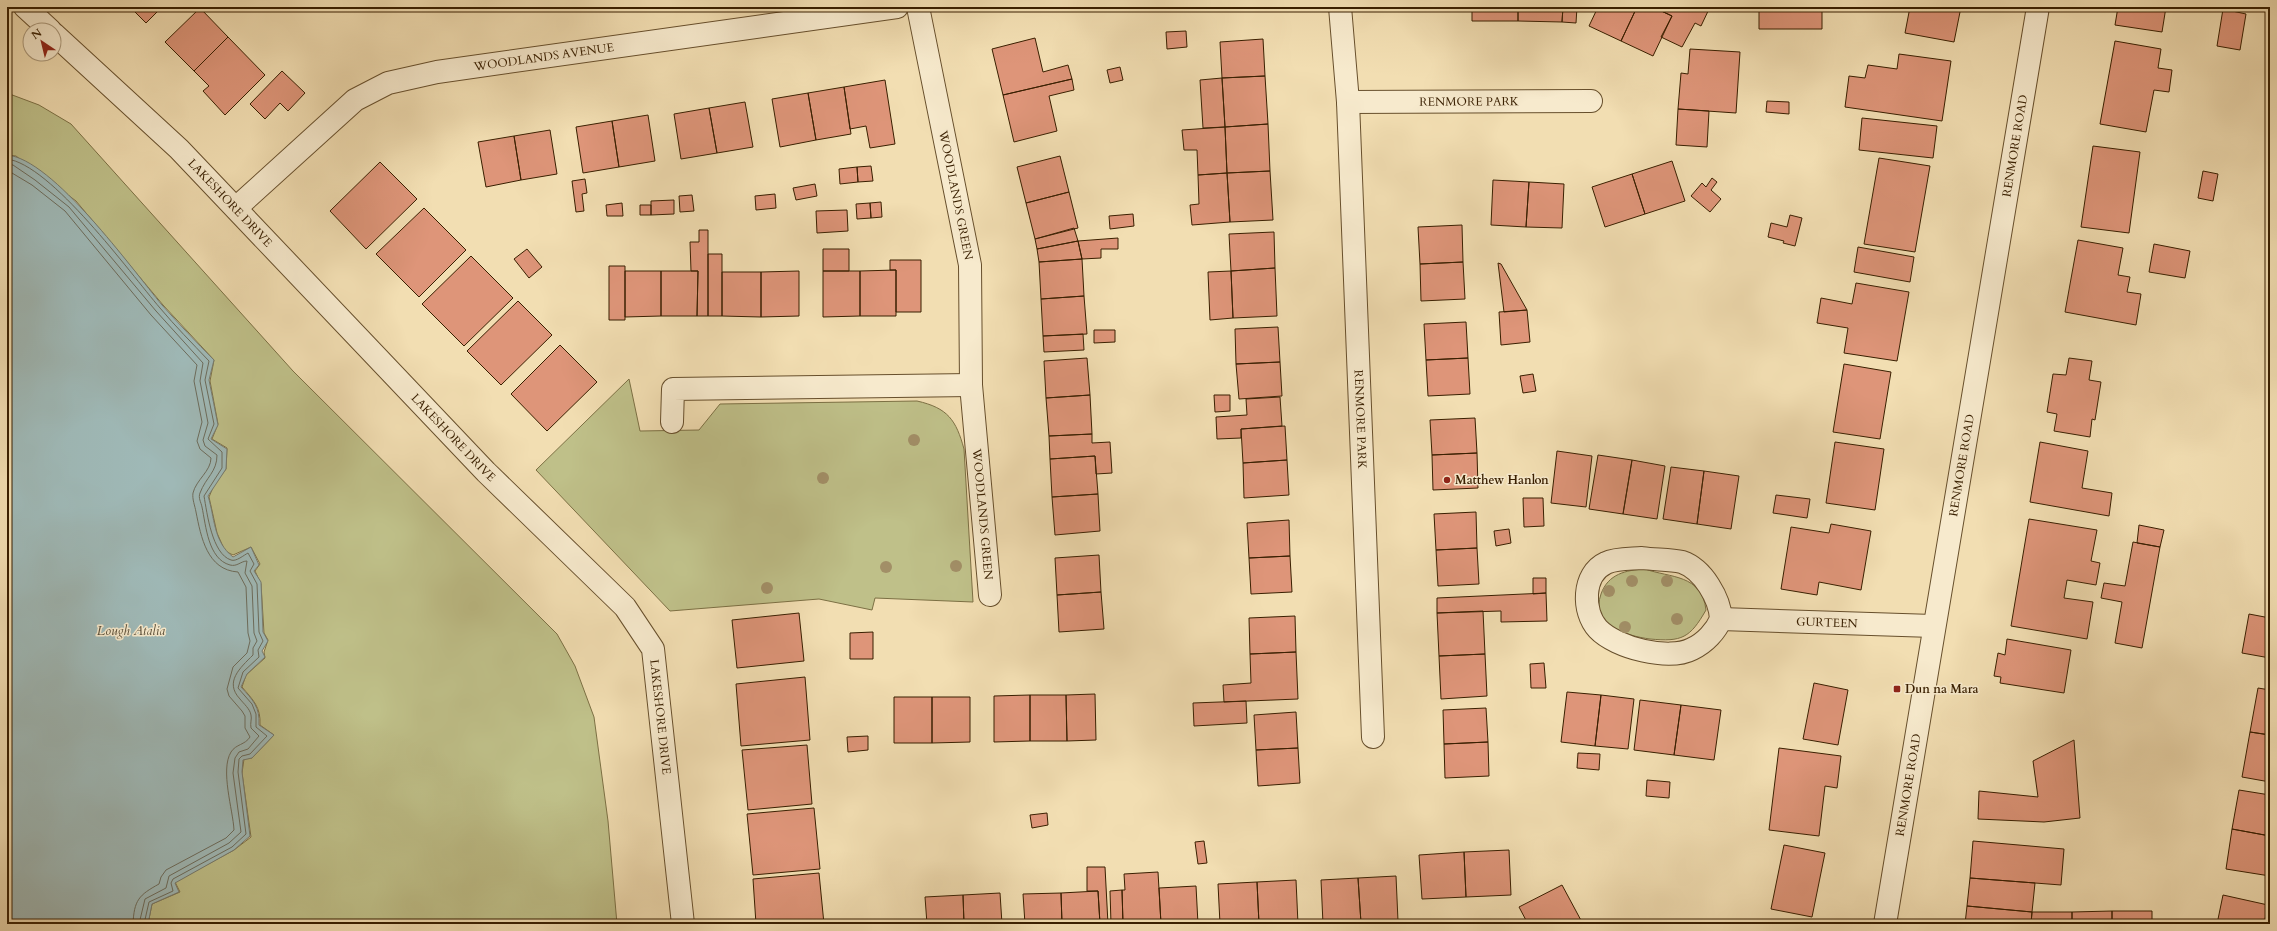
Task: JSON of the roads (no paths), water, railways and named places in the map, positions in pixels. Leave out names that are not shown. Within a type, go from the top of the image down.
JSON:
[{"type":"street","points":[[25,7],[41,22]]},
{"type":"street","name":"WOODLANDS AVENUE","points":[[236,208],[355,100],[388,83],[437,72],[897,7]]},
{"type":"street","name":"WOODLANDS GREEN","points":[[918,7],[970,265],[972,385],[990,595]]},
{"type":"street","name":"RENMORE PARK","points":[[1340,7],[1348,102],[1373,737]]},
{"type":"street","name":"RENMORE ROAD","points":[[1885,924],[1933,626],[2038,7]]},
{"type":"street","name":"LAKESHORE DRIVE","points":[[62,41],[179,149],[486,472],[625,606],[653,649],[683,924]]},
{"type":"street","name":"RENMORE PARK","points":[[1348,102],[1591,101]]},
{"type":"street","points":[[672,422],[673,389],[972,385]]},
{"type":"street","points":[[1642,558],[1682,562],[1703,579],[1719,606],[1721,619],[1711,634],[1692,650],[1666,654],[1631,647],[1605,635],[1594,624],[1588,615],[1587,606],[1590,579],[1599,567],[1614,561],[1642,558]]},
{"type":"street","name":"GURTEEN","points":[[1721,619],[1933,626]]},
{"type":"water","name":"Lough Atalia","points":[[7,155],[26,161],[46,175],[68,195],[112,243],[162,305],[214,360],[209,380],[218,425],[211,439],[227,449],[226,469],[208,496],[218,536],[226,551],[233,557],[251,547],[259,565],[254,571],[261,582],[263,632],[268,641],[262,651],[265,657],[247,674],[241,687],[257,708],[259,725],[274,735],[252,758],[243,760],[242,772],[250,836],[234,850],[175,883],[179,892],[152,904],[148,924],[7,924]]},
{"type":"place","name":"Matthew Hanlon","points":[[1447,480]]},
{"type":"place","name":"Dun na Mara","points":[[1897,689]]}]
